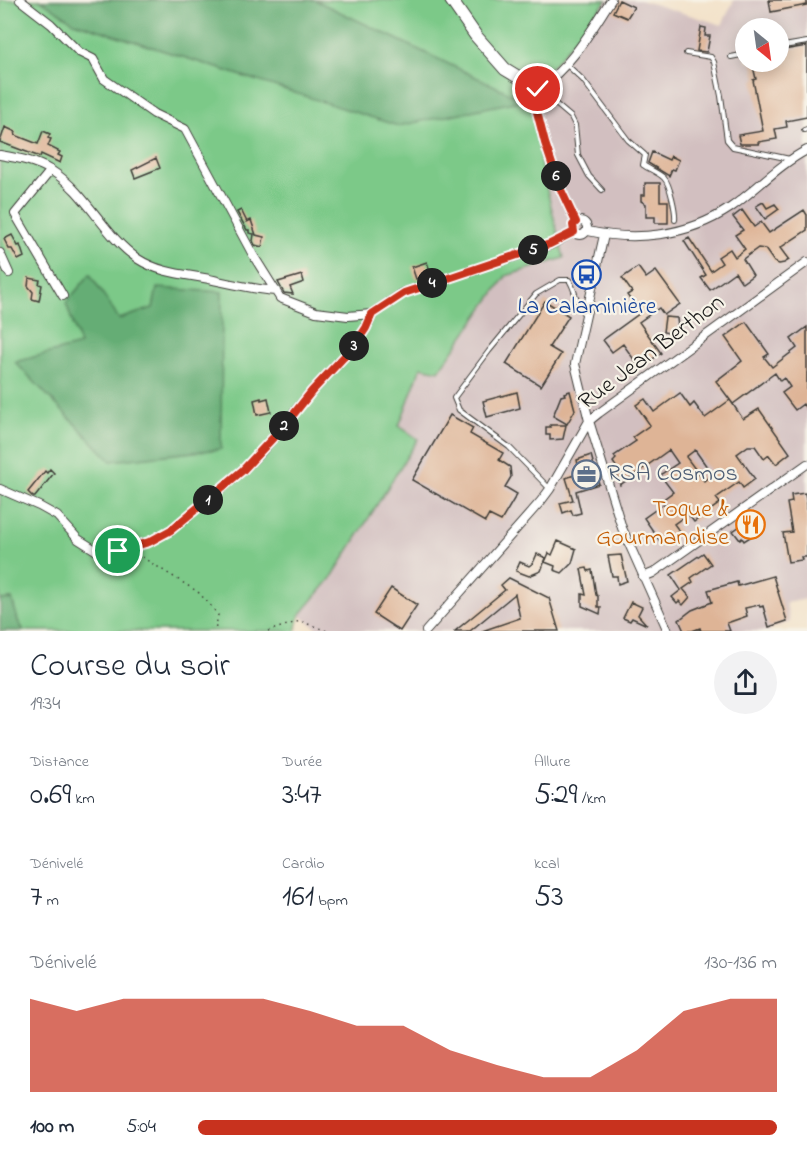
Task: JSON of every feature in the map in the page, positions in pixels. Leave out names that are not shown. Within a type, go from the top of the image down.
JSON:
[{"type":"street","points":[[20,0],[51,24],[79,52],[93,59],[104,80],[154,114],[185,129],[253,255],[280,298],[316,312],[348,316],[372,314],[404,293],[550,244],[575,227]]},
{"type":"street","points":[[451,0],[476,36],[505,69],[538,89]]},
{"type":"street","points":[[611,0],[566,64],[538,89],[536,108],[545,143],[578,234],[588,231],[604,235],[670,234],[703,224],[730,208],[790,160],[807,150]]},
{"type":"street","points":[[0,155],[23,159],[51,170],[66,182],[137,258],[155,268],[276,291]]},
{"type":"street","points":[[51,170],[15,214],[63,296]]},
{"type":"street","points":[[604,235],[575,364],[589,421],[622,528],[668,631]]},
{"type":"street","points":[[0,253],[9,273]]},
{"type":"street","name":"Rue Jean Berthon","points":[[426,631],[513,535],[550,489],[589,421],[649,375],[807,262]]},
{"type":"street","points":[[0,489],[57,516],[78,539],[97,551],[129,549],[149,542],[171,530],[250,463],[354,346],[372,314]]},
{"type":"street","points":[[643,577],[653,573],[807,464]]},
{"type":"lane","points":[[789,45],[807,42]]},
{"type":"lane","points":[[686,53],[711,57],[714,62],[727,140],[733,147],[790,160]]},
{"type":"lane","points":[[731,57],[735,56]]},
{"type":"lane","points":[[566,64],[583,80],[628,140],[645,155],[643,165],[664,177],[669,186],[675,220]]},
{"type":"lane","points":[[538,89],[571,117],[575,125],[578,155],[589,176],[602,190]]},
{"type":"lane","points":[[550,489],[509,447],[459,410],[454,398],[536,294],[560,280],[568,280],[573,286],[580,309],[585,315]]},
{"type":"path","points":[[129,549],[204,598],[218,615],[215,631]]},
{"type":"path","points":[[268,631],[300,621],[327,631]]},
{"type":"shaded area","points":[[607,0],[640,0],[722,25],[734,0],[807,0],[807,599],[786,603],[790,622],[770,629],[770,631],[321,631],[299,615],[332,577],[418,439],[399,426],[421,366],[440,371],[506,276],[564,257],[541,166],[535,87]]},
{"type":"green space","points":[[0,0],[607,0],[535,87],[541,166],[564,258],[506,276],[439,371],[421,367],[399,426],[418,439],[332,577],[300,615],[296,631],[24,631],[18,621],[12,599],[0,600]]},
{"type":"green space","points":[[41,0],[315,0],[524,100],[398,126],[74,22]]},
{"type":"green space","points":[[90,274],[119,319],[153,308],[157,288],[222,292],[221,449],[111,461],[15,362],[80,345],[66,303]]},
{"type":"green space","points":[[12,599],[18,621],[24,631],[0,631],[0,600]]},
{"type":"building","points":[[619,0],[634,7],[627,18],[613,12]]},
{"type":"building","points":[[769,0],[807,0],[807,5],[771,12]]},
{"type":"building","points":[[701,27],[706,28],[705,36],[710,36],[707,52],[697,51]]},
{"type":"building","points":[[807,46],[807,117],[786,121],[787,127],[775,129],[777,139],[758,142],[759,144],[740,144],[738,135],[763,131],[753,80],[756,79],[754,72],[789,72],[789,49]]},
{"type":"building","points":[[5,127],[16,132],[15,135],[38,144],[43,131],[50,134],[48,138],[51,139],[48,146],[60,152],[58,155],[62,157],[60,163],[41,154],[40,157],[0,142]]},
{"type":"building","points":[[652,152],[669,160],[671,156],[679,160],[675,170],[672,169],[669,176],[648,163]]},
{"type":"building","points":[[156,158],[160,168],[135,178],[132,170]]},
{"type":"building","points":[[645,183],[660,183],[660,201],[668,201],[668,223],[655,223],[655,217],[646,217],[646,204],[641,201],[641,195],[645,195]]},
{"type":"building","points":[[763,202],[767,208],[775,204],[779,209],[765,219],[756,206]]},
{"type":"building","points":[[241,210],[247,222],[251,220],[256,235],[264,237],[262,247],[255,245],[254,234],[249,233],[237,212]]},
{"type":"building","points":[[742,210],[754,227],[761,222],[769,233],[804,210],[807,215],[807,230],[780,248],[789,260],[779,264],[774,262],[765,249],[758,248],[743,259],[753,275],[742,283],[735,272],[710,290],[701,278],[706,275],[684,241],[689,238],[711,271],[722,263],[718,257],[730,249],[735,257],[745,249],[735,235],[743,230],[733,217]]},
{"type":"building","points":[[12,235],[18,246],[20,245],[24,257],[18,260],[4,239]]},
{"type":"building","points":[[427,262],[431,274],[416,279],[412,267]]},
{"type":"building","points":[[638,267],[646,278],[656,271],[680,304],[664,315],[659,308],[639,322],[661,353],[640,368],[623,344],[612,352],[603,340],[640,313],[627,295],[632,292],[622,278]]},
{"type":"building","points":[[302,275],[304,282],[290,287],[293,294],[284,293],[278,282]]},
{"type":"building","points":[[29,278],[40,280],[39,284],[42,285],[39,301],[32,299],[33,292],[28,286]]},
{"type":"building","points":[[545,301],[569,316],[549,347],[561,354],[541,386],[506,364]]},
{"type":"building","points":[[665,317],[677,318],[678,328],[674,334],[663,332]]},
{"type":"building","points":[[746,322],[769,354],[764,357],[772,367],[797,348],[791,339],[807,327],[807,410],[803,404],[795,410],[782,393],[790,387],[784,378],[780,381],[775,373],[733,404],[716,381],[742,361],[725,337]]},
{"type":"building","points":[[570,391],[575,410],[567,424],[553,416],[561,396]]},
{"type":"building","points":[[517,392],[520,408],[487,417],[483,401]]},
{"type":"building","points":[[680,393],[690,407],[694,403],[705,418],[730,400],[743,419],[759,409],[790,453],[776,464],[769,455],[764,459],[755,446],[748,446],[737,454],[755,479],[743,488],[739,482],[716,498],[720,503],[694,522],[688,514],[674,524],[680,532],[662,544],[644,518],[665,503],[662,500],[673,492],[660,475],[678,463],[669,450],[620,485],[617,475],[620,473],[613,462],[616,459],[614,456],[636,441],[633,437],[650,425],[636,405],[645,399],[654,412]],"holes":[[[695,450],[712,474],[704,481],[686,457]]]},
{"type":"building","points":[[261,398],[261,400],[268,398],[271,412],[257,415],[254,400]]},
{"type":"building","points":[[450,415],[473,428],[470,434],[503,453],[499,460],[510,467],[511,477],[505,487],[517,494],[501,521],[489,515],[485,522],[412,480]]},
{"type":"building","points":[[550,425],[566,425],[563,439],[550,440],[550,435],[546,435],[546,427],[551,427]]},
{"type":"building","name":"RSA Cosmos","points":[[591,455],[599,484],[576,491],[581,513],[573,515],[571,510],[563,513],[560,503],[573,500],[566,478],[577,474],[575,471],[579,469],[577,460]]},
{"type":"building","points":[[50,469],[54,473],[33,497],[28,492],[45,471],[47,473]]},
{"type":"building","points":[[805,493],[807,557],[788,562],[783,533],[792,532],[787,503],[792,502],[791,495]]},
{"type":"building","points":[[752,518],[761,530],[744,541],[742,538],[740,540],[733,531]]},
{"type":"building","points":[[558,541],[576,549],[572,563],[562,573],[554,570],[555,566],[545,562],[549,553],[552,555]]},
{"type":"building","points":[[703,553],[711,564],[691,578],[693,582],[683,589],[690,597],[683,605],[679,601],[677,603],[672,597],[681,590],[671,575]]},
{"type":"building","points":[[537,554],[546,558],[541,571],[529,576],[516,571],[520,562],[529,566],[533,563]]},
{"type":"building","points":[[621,555],[627,581],[618,584],[617,576],[612,576],[608,556]]},
{"type":"building","points":[[587,568],[588,571],[592,570],[598,607],[601,607],[600,614],[582,606],[582,594],[586,595],[581,569]]},
{"type":"building","points":[[773,576],[787,621],[769,627],[763,606],[759,605],[745,608],[747,616],[727,623],[730,631],[701,631],[700,628],[684,631],[679,620],[692,610],[712,602],[708,590],[737,582],[738,586]]},
{"type":"building","points":[[509,578],[549,598],[559,631],[482,631],[520,618],[515,594],[470,631],[455,631],[505,590],[501,585]]},
{"type":"building","points":[[391,588],[417,605],[400,631],[374,614]]},
{"type":"building","points":[[631,602],[642,607],[638,615],[647,625],[632,618],[630,621],[623,618]]},
{"type":"place","name":"La Calaminière","points":[[587,274]]},
{"type":"place","name":"RSA Cosmos","points":[[586,474]]},
{"type":"place","name":"Toque & Gourmandise","points":[[750,524]]},
{"type":"route","points":[[118,551],[149,542],[171,530],[243,470],[354,346],[372,314],[404,293],[550,244],[574,232],[573,225],[576,222],[560,188],[536,108],[538,89]]}]
